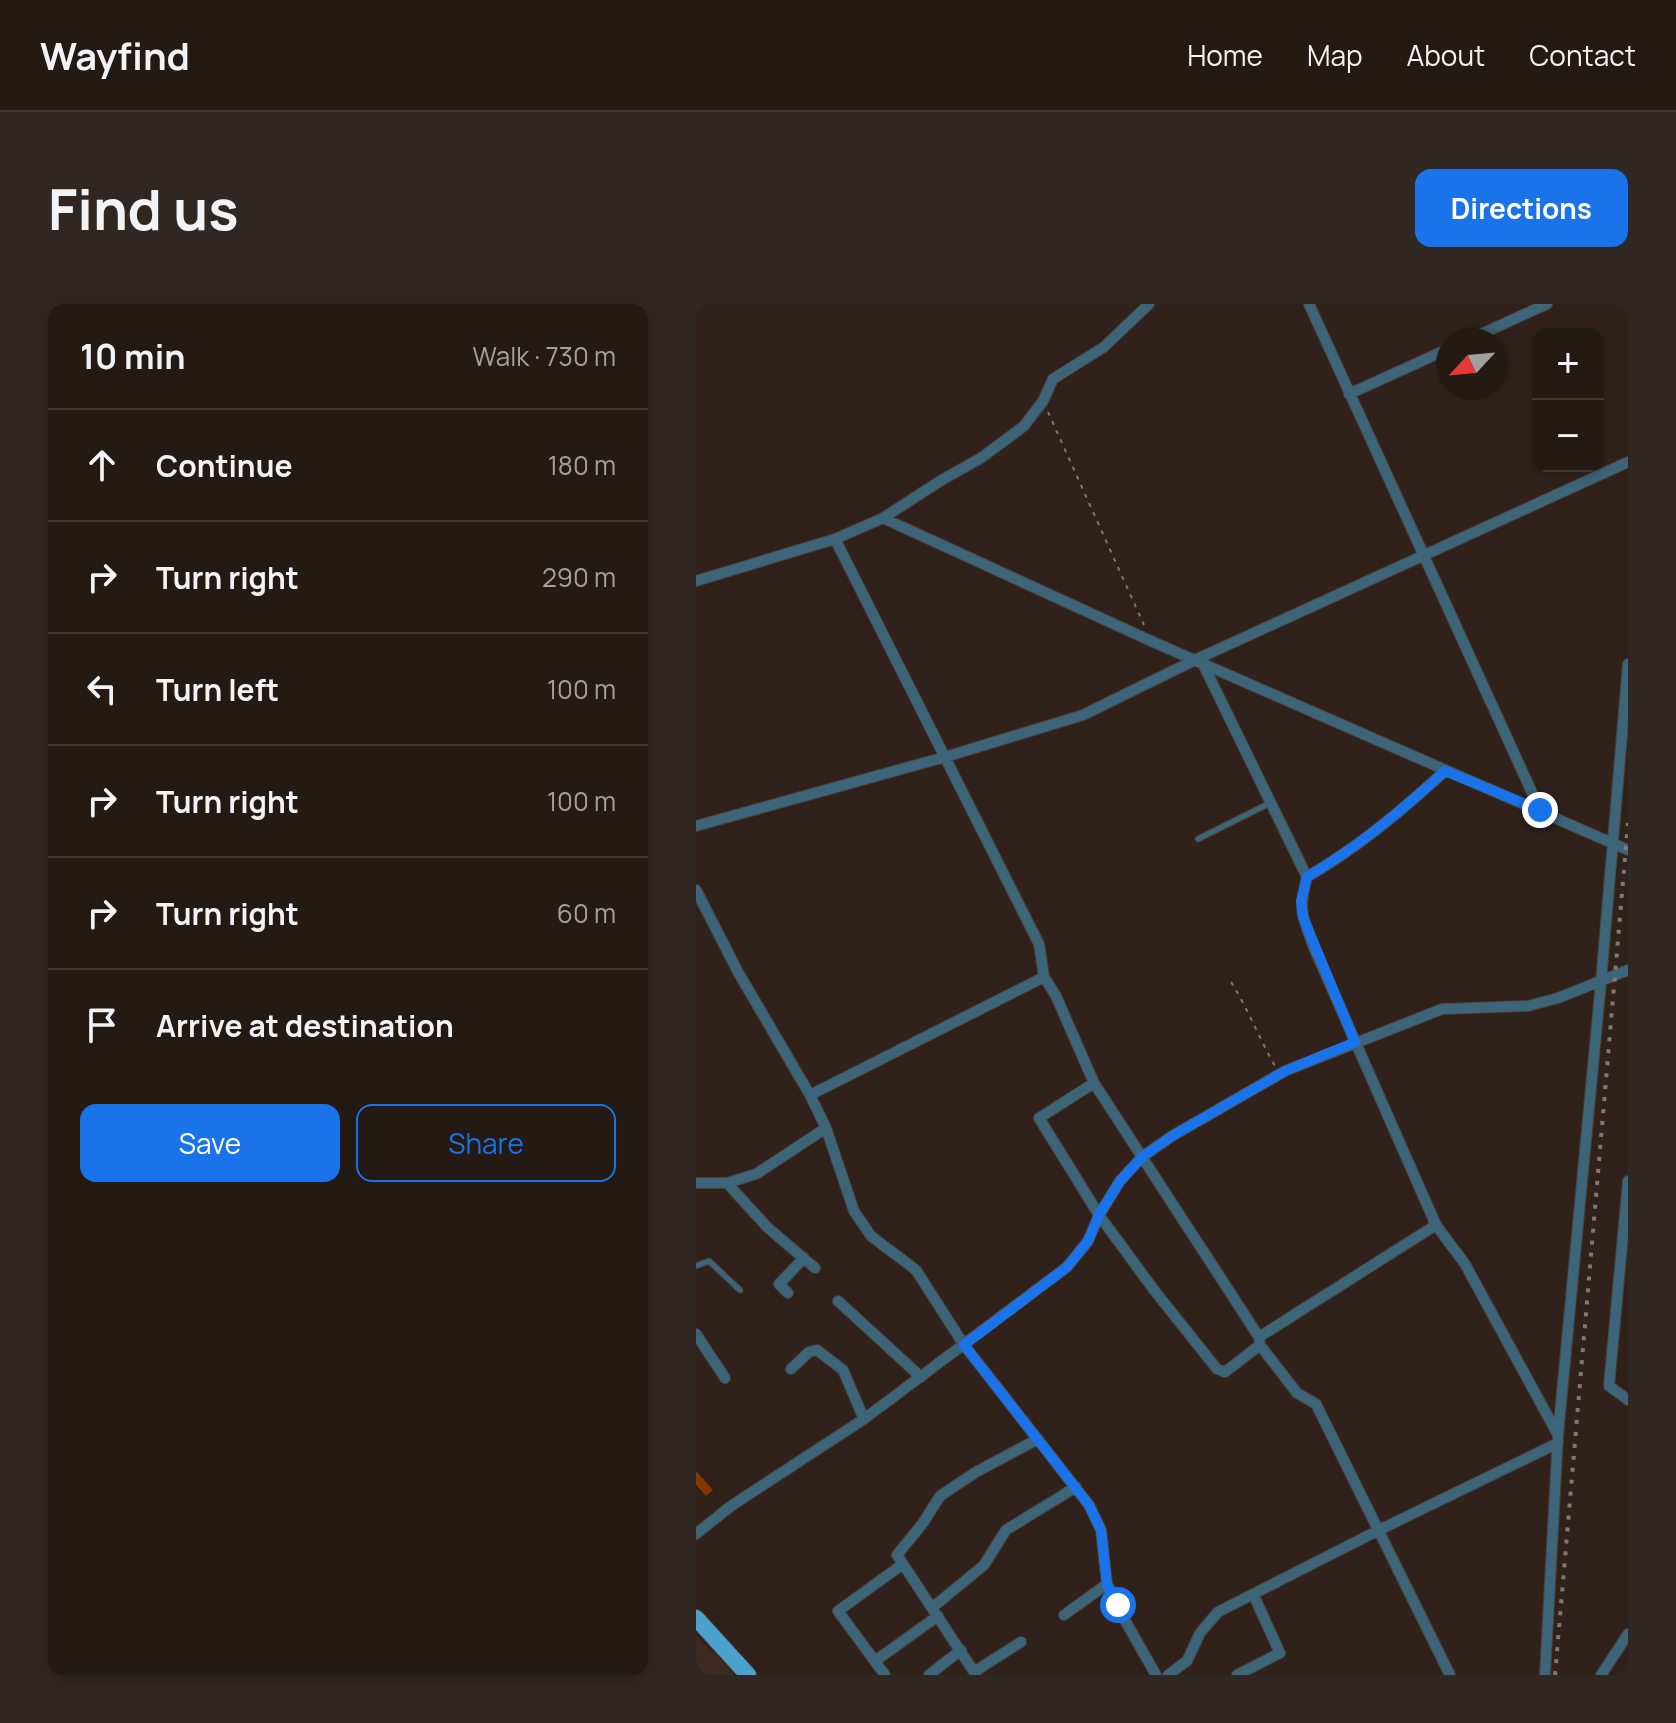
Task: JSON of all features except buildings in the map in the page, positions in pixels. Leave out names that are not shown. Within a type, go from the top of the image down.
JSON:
[{"type":"main road","points":[[696,1618],[748,1675]]},
{"type":"street","points":[[696,581],[835,539],[883,518],[981,458],[1024,426],[1043,401],[1053,379],[1104,347],[1149,304]]},
{"type":"street","points":[[1309,304],[1540,810]]},
{"type":"street","points":[[1494,328],[1547,304]]},
{"type":"street","points":[[1349,394],[1436,354]]},
{"type":"street","points":[[696,826],[1083,715],[1424,554],[1628,462]]},
{"type":"street","points":[[883,518],[1151,641],[1628,850]]},
{"type":"street","points":[[835,539],[1039,944],[1044,977],[1056,996],[1094,1083],[1260,1341],[1297,1393],[1316,1404],[1450,1675]]},
{"type":"street","points":[[1200,661],[1307,877],[1301,901],[1303,917],[1436,1225],[1465,1264],[1558,1439]]},
{"type":"street","points":[[1545,1675],[1558,1439],[1628,664]]},
{"type":"street","points":[[1307,877],[1366,839],[1445,771]]},
{"type":"street","points":[[696,890],[701,911],[810,1095],[826,1128],[854,1211],[871,1236],[916,1270],[964,1345],[1089,1505],[1101,1530],[1107,1584],[1156,1675]]},
{"type":"street","points":[[696,1534],[731,1506],[864,1419],[1067,1267],[1088,1241],[1099,1215],[1120,1181],[1142,1157],[1172,1136],[1279,1074],[1442,1009],[1528,1006],[1558,998],[1628,970]]},
{"type":"street","points":[[810,1095],[1044,977]]},
{"type":"street","points":[[1094,1083],[1039,1118],[1099,1215],[1217,1369],[1225,1372],[1260,1341],[1436,1225]]},
{"type":"street","points":[[696,1183],[727,1183],[756,1174],[826,1128]]},
{"type":"street","points":[[1628,1181],[1609,1386],[1628,1400]]},
{"type":"street","points":[[727,1183],[767,1227],[815,1268]]},
{"type":"street","points":[[788,1293],[779,1284],[804,1258]]},
{"type":"street","points":[[838,1301],[921,1377]]},
{"type":"street","points":[[696,1334],[725,1378]]},
{"type":"street","points":[[791,1369],[809,1352],[817,1350],[843,1370],[864,1419]]},
{"type":"street","points":[[1021,1642],[975,1673],[897,1555],[940,1496],[976,1472],[1038,1439]]},
{"type":"street","points":[[1168,1675],[1187,1661],[1200,1633],[1218,1612],[1558,1439]]},
{"type":"street","points":[[875,1661],[935,1612],[984,1565],[1006,1530],[1076,1487]]},
{"type":"street","points":[[885,1675],[838,1611],[903,1564]]},
{"type":"street","points":[[1064,1615],[1107,1584]]},
{"type":"street","points":[[1237,1675],[1280,1653],[1253,1594]]},
{"type":"street","points":[[1601,1675],[1628,1634]]},
{"type":"street","points":[[929,1675],[961,1650]]},
{"type":"lane","points":[[1198,839],[1270,803]]},
{"type":"lane","points":[[696,1266],[709,1261],[740,1290]]},
{"type":"path","points":[[1043,401],[1151,641]]},
{"type":"path","points":[[1231,982],[1279,1074]]},
{"type":"shaded area","points":[[696,1636],[722,1661],[734,1675],[696,1675]]},
{"type":"railway","points":[[1555,1675],[1628,823]]},
{"type":"route","points":[[1118,1605],[1107,1584],[1101,1530],[1089,1505],[964,1345],[1067,1267],[1088,1241],[1099,1215],[1120,1181],[1142,1157],[1172,1136],[1285,1071],[1355,1042],[1303,917],[1301,901],[1307,877],[1359,845],[1445,771],[1540,810]]}]
